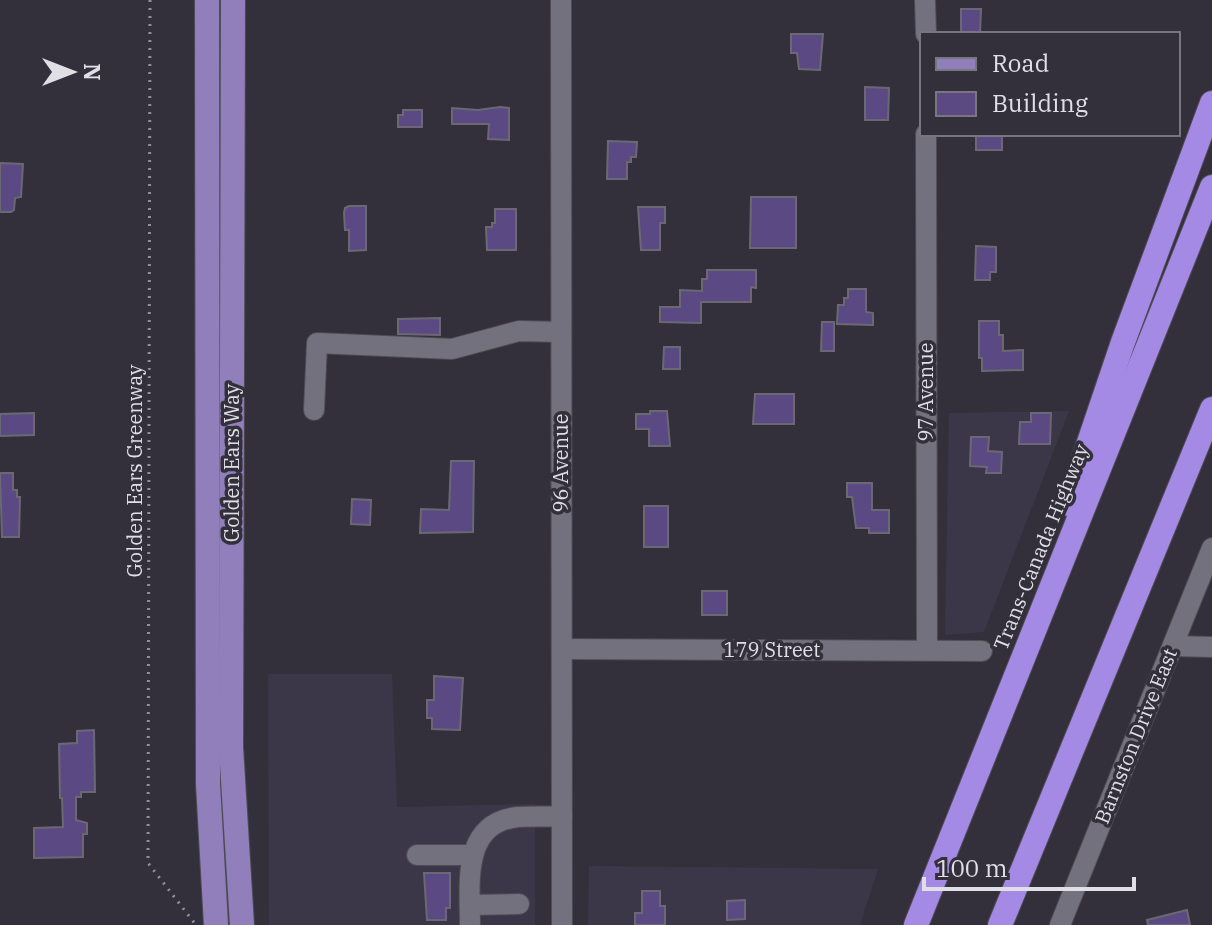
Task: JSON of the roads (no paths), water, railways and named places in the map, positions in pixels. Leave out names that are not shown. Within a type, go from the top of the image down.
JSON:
[{"type":"highway","points":[[981,762],[1123,342],[1212,103]]},
{"type":"highway","name":"Trans-Canada Highway","points":[[916,925],[1212,187]]},
{"type":"highway","points":[[1000,925],[1212,409]]},
{"type":"main road","name":"Golden Ears Way","points":[[207,0],[208,784],[216,925]]},
{"type":"main road","name":"Golden Ears Way","points":[[233,0],[231,747],[242,925]]},
{"type":"street","name":"96 Avenue","points":[[561,0],[562,925]]},
{"type":"street","points":[[925,0],[926,32]]},
{"type":"street","name":"97 Avenue","points":[[926,136],[927,650]]},
{"type":"street","points":[[314,410],[317,343],[452,349],[519,331],[561,332]]},
{"type":"street","name":"Barnston Drive East","points":[[1060,925],[1212,548]]},
{"type":"street","points":[[1173,646],[1212,647]]},
{"type":"street","name":"179 Street","points":[[562,649],[982,651]]},
{"type":"street","points":[[519,904],[470,915],[471,855],[478,840],[489,830],[515,818],[562,816]]},
{"type":"street","points":[[417,855],[471,855]]}]
